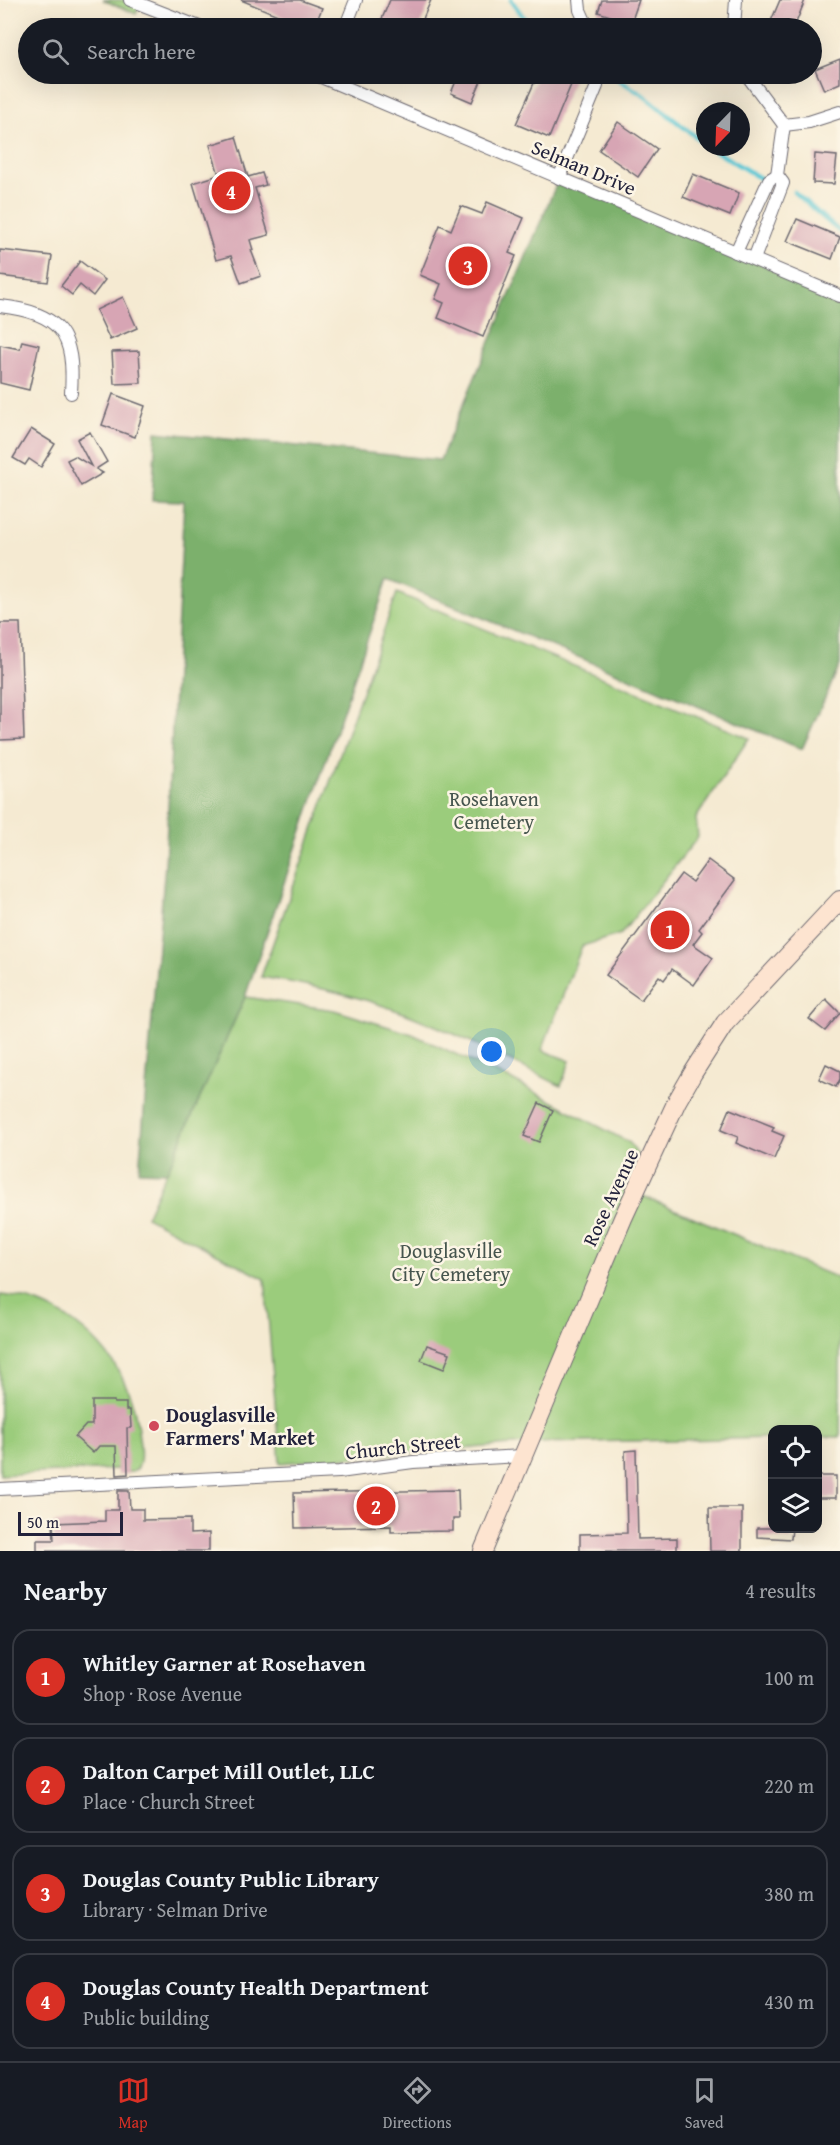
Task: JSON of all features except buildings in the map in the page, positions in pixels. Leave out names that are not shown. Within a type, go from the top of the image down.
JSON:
[{"type":"street","points":[[130,0],[176,18]]},
{"type":"street","points":[[349,18],[356,0]]},
{"type":"street","points":[[579,0],[584,18]]},
{"type":"street","points":[[735,18],[736,0]]},
{"type":"street","name":"Selman Drive","points":[[343,84],[840,296]]},
{"type":"street","points":[[559,178],[597,84]]},
{"type":"street","points":[[753,84],[784,125],[777,175],[783,183],[754,259]]},
{"type":"street","points":[[784,125],[809,122],[840,112]]},
{"type":"street","points":[[736,252],[769,180],[777,175]]},
{"type":"street","points":[[0,306],[22,309],[52,322],[64,334],[73,366],[71,393]]},
{"type":"street","name":"Rose Avenue","points":[[483,1551],[623,1218],[677,1101],[725,1023],[840,900]]},
{"type":"street","name":"Church Street","points":[[0,1489],[339,1472],[413,1462],[522,1456]]},
{"type":"green space","points":[[103,0],[142,0],[136,14]]},
{"type":"green space","points":[[559,178],[840,298],[840,665],[802,749],[388,579],[245,997],[167,1172],[139,1171],[165,864],[184,501],[152,500],[156,432],[440,460]]},
{"type":"green space","name":"Rosehaven Cemetery","points":[[397,593],[749,738],[696,818],[698,837],[621,934],[582,946],[542,1050],[570,1061],[561,1086],[397,1010],[331,991],[261,977]]},
{"type":"green space","name":"Douglasville City Cemetery","points":[[245,997],[334,1010],[412,1034],[512,1080],[630,1143],[637,1154],[624,1188],[840,1279],[840,1437],[822,1437],[822,1425],[768,1425],[768,1438],[538,1443],[280,1463],[265,1279],[146,1217]]},
{"type":"green space","points":[[0,1295],[40,1304],[58,1313],[76,1324],[106,1353],[118,1370],[133,1406],[140,1449],[140,1463],[135,1471],[116,1469],[0,1475]]},
{"type":"waterway","points":[[511,0],[524,18]]},
{"type":"waterway","points":[[626,84],[696,137]]},
{"type":"waterway","points":[[724,156],[763,180]]},
{"type":"waterway","points":[[794,192],[840,232]]},
{"type":"place","name":"Douglas County Health Department","points":[[231,191]]},
{"type":"place","name":"Douglas County Public Library","points":[[468,266]]},
{"type":"place","name":"Whitley Garner at Rosehaven","points":[[670,930]]},
{"type":"place","name":"Douglasville Farmers' Market","points":[[154,1426]]},
{"type":"place","name":"Dalton Carpet Mill Outlet, LLC","points":[[376,1506]]}]
